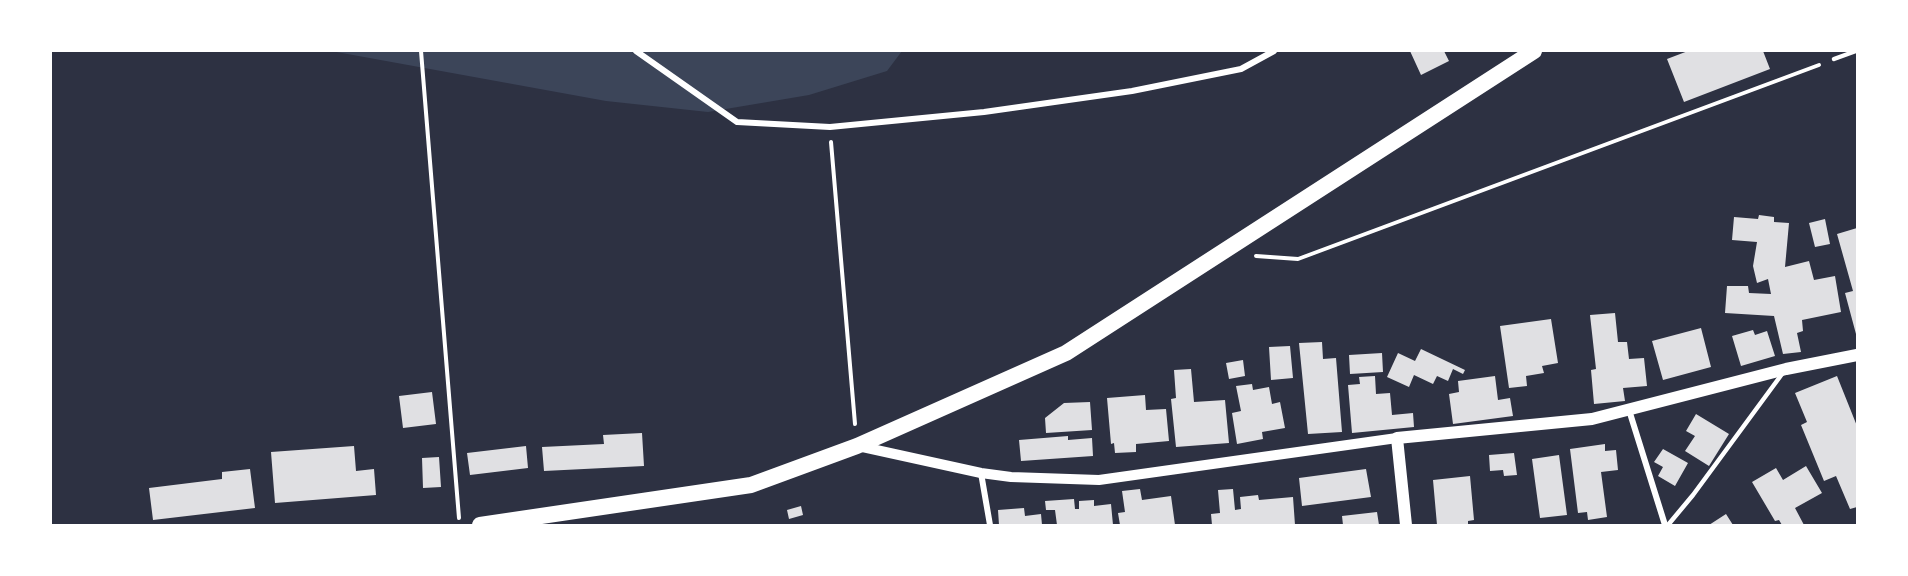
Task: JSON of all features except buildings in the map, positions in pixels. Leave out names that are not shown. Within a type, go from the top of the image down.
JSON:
[{"type":"highway","points":[[480,525],[751,485],[857,446],[1066,353],[1534,51]]},
{"type":"main road","points":[[1406,525],[1397,438],[1592,419],[1786,369],[1857,355]]},
{"type":"street","points":[[636,51],[737,122],[830,127],[984,112],[1132,91],[1241,69],[1274,51]]},
{"type":"street","points":[[1629,410],[1667,525]]},
{"type":"street","points":[[857,446],[981,473],[1011,477],[1099,480],[1397,438]]},
{"type":"street","points":[[981,473],[990,525]]},
{"type":"lane","points":[[1834,59],[1856,51]]},
{"type":"lane","points":[[1667,525],[1700,485],[1786,369]]},
{"type":"path","points":[[421,51],[459,525]]},
{"type":"path","points":[[1221,253],[1298,259],[1834,59]]},
{"type":"path","points":[[830,127],[857,446]]},
{"type":"shaded area","points":[[331,51],[902,51],[887,71],[809,95],[708,112],[606,101]]}]
